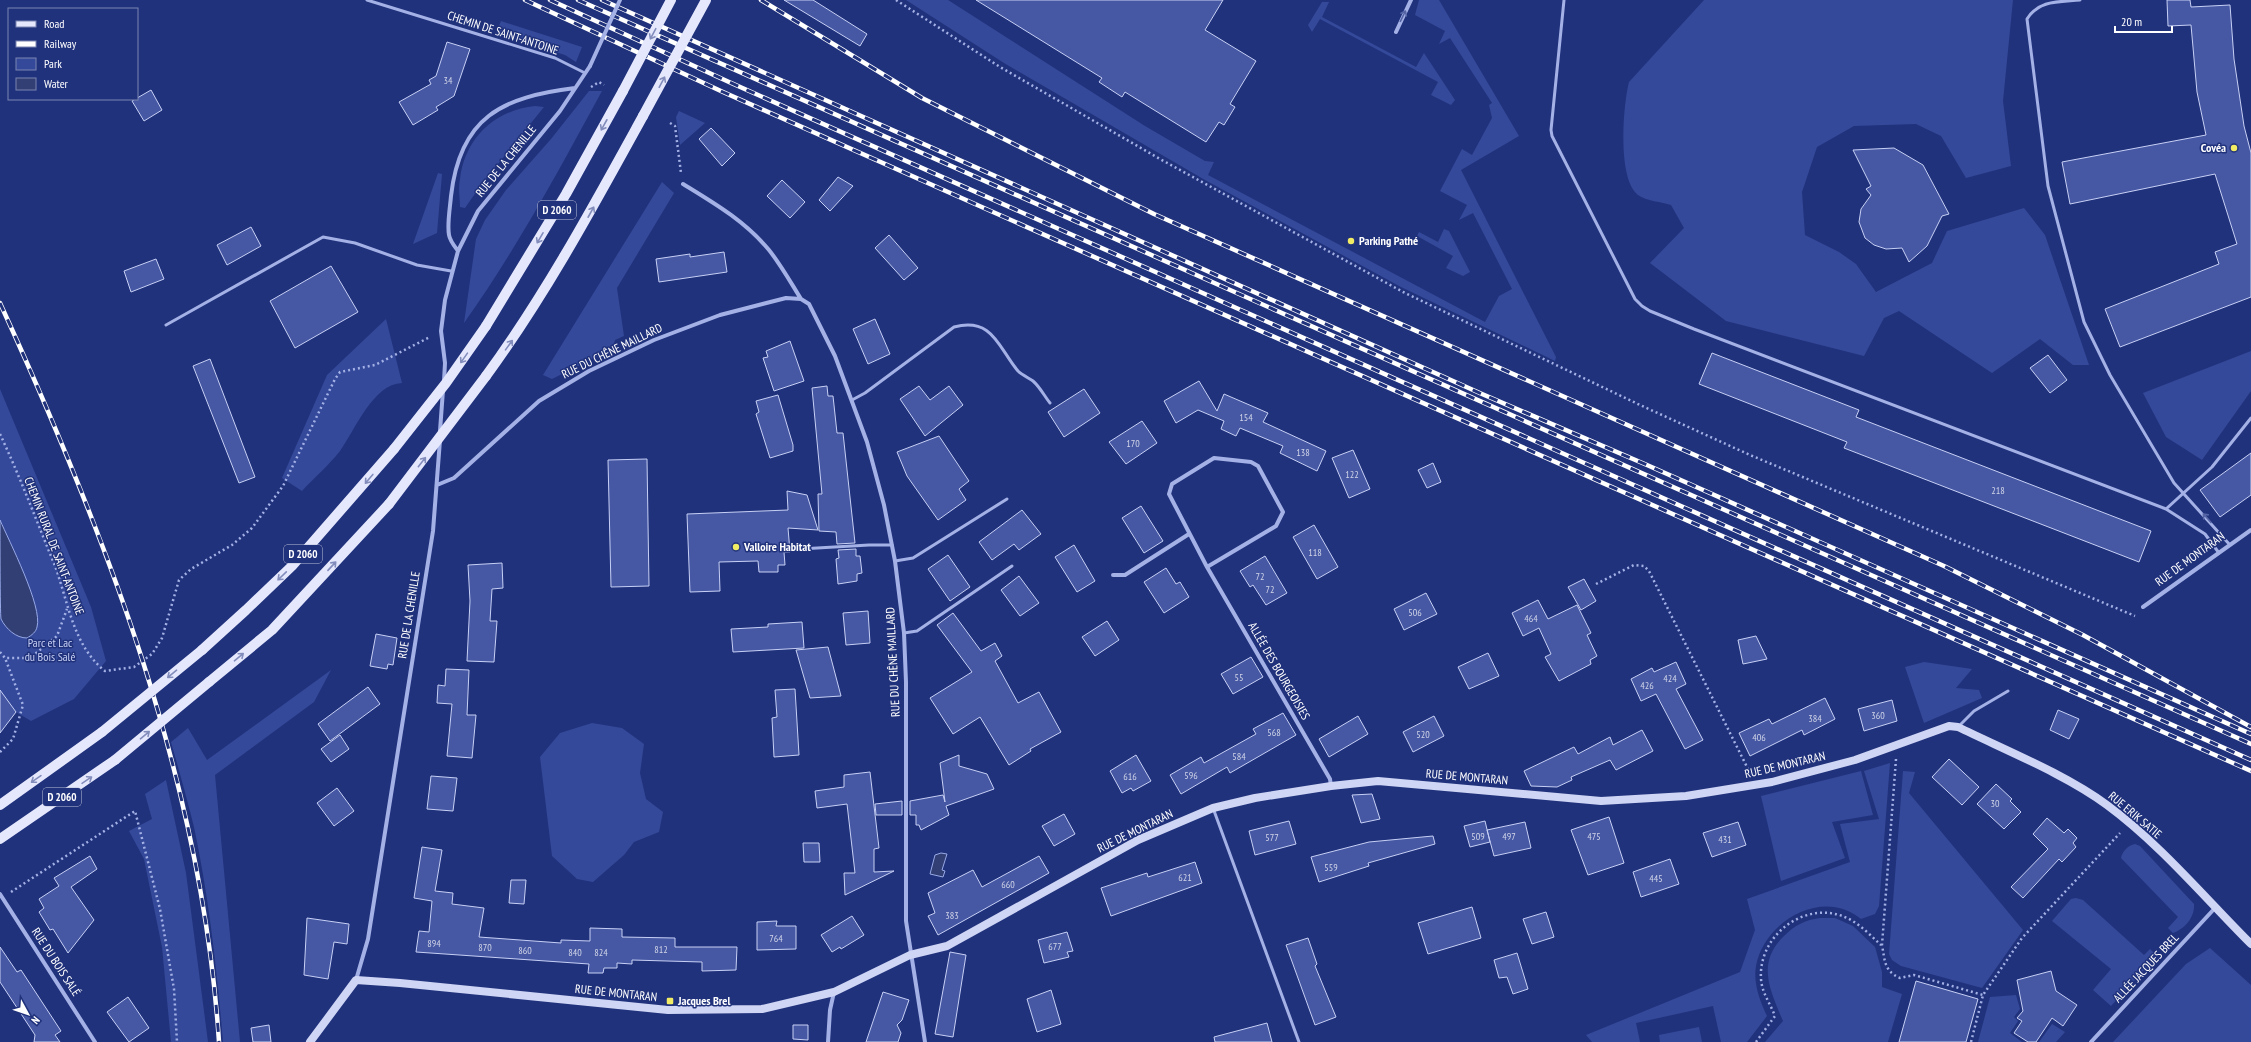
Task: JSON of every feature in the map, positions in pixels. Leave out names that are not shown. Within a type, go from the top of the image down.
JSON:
[{"type":"main road","name":"D 2060","points":[[0,805],[102,732],[202,650],[292,566],[394,449],[446,383],[486,326],[566,194],[671,0]]},
{"type":"main road","name":"D 2060","points":[[4,836],[115,760],[272,630],[389,504],[519,332],[572,247],[706,0]]},
{"type":"street","name":"RUE DE LA CHENILLE","points":[[356,980],[362,966],[370,931],[433,531],[445,363],[441,331],[451,271],[458,251],[478,211],[560,111],[590,66],[620,0]]},
{"type":"street","points":[[1396,32],[1411,0]]},
{"type":"street","points":[[458,251],[449,236],[453,177],[462,148],[472,133],[484,118],[511,101],[575,88]]},
{"type":"street","name":"RUE DU CHÊNE MAILLARD","points":[[683,184],[724,209],[743,223],[770,251],[802,298],[809,304],[819,322],[852,400],[877,477],[895,560],[904,633],[906,682],[906,921],[910,955],[916,980],[925,1042]]},
{"type":"street","name":"RUE DU CHÊNE MAILLARD","points":[[437,485],[454,478],[539,401],[588,371],[654,340],[720,315],[786,298],[802,298]]},
{"type":"street","name":"ALLÉE DES BOURGEOISIES","points":[[1207,566],[1276,526],[1283,512],[1258,466],[1251,462],[1214,458],[1172,484],[1169,494],[1207,566],[1330,779],[1331,786]]},
{"type":"street","name":"RUE DE MONTARAN","points":[[2143,607],[2251,530]]},
{"type":"street","points":[[1113,575],[1125,575],[1189,534]]},
{"type":"street","name":"RUE DE MONTARAN","points":[[356,980],[400,982],[668,1010],[762,1009],[834,992],[910,955],[947,946],[1138,840],[1213,808],[1255,798],[1331,786],[1378,781],[1601,801],[1686,796],[1754,785],[1855,760],[1949,726],[1958,727]]},
{"type":"street","name":"RUE ERIK SATIE","points":[[1958,727],[2053,773],[2105,803],[2129,823],[2251,944]]},
{"type":"street","name":"RUE DU BOIS SALÉ","points":[[1,896],[95,1042]]},
{"type":"street","name":"ALLÉE JACQUES BREL","points":[[2091,1042],[2215,908]]},
{"type":"street","points":[[310,1042],[356,980]]},
{"type":"street","points":[[828,1042],[830,1010],[834,992]]},
{"type":"lane","name":"CHEMIN DE SAINT-ANTOINE","points":[[367,0],[555,58],[585,73]]},
{"type":"lane","points":[[1564,0],[1551,130],[1552,136],[1635,299],[1642,306],[1694,329],[2166,509],[2204,534],[2219,553]]},
{"type":"lane","points":[[2080,0],[2039,4],[2032,10],[2027,19],[2048,186],[2084,322],[2110,375],[2174,483],[2230,545]]},
{"type":"lane","points":[[166,325],[323,237],[355,243],[417,265],[451,271]]},
{"type":"lane","points":[[852,400],[865,393],[954,327],[967,324],[987,330],[998,340],[1019,372],[1034,382],[1050,404]]},
{"type":"lane","points":[[2166,509],[2212,467],[2251,418]]},
{"type":"lane","points":[[895,560],[913,558],[1007,499]]},
{"type":"lane","points":[[800,549],[892,545]]},
{"type":"lane","points":[[904,633],[917,631],[1012,566]]},
{"type":"lane","points":[[1958,727],[1974,711],[2008,691]]},
{"type":"lane","points":[[1213,808],[1298,1042]]},
{"type":"path","points":[[896,0],[1000,67],[1127,140],[1403,292],[1640,405],[1750,455],[2140,618]]},
{"type":"path","points":[[590,87],[599,82],[604,85]]},
{"type":"path","points":[[670,123],[674,126],[683,184]]},
{"type":"path","name":"CHEMIN RURAL DE SAINT-ANTOINE","points":[[0,434],[55,567],[66,596],[67,608],[82,643],[96,664],[105,671],[134,667],[152,654],[162,638],[179,580],[191,569],[232,546],[252,528],[283,486],[334,378],[340,372],[375,364],[441,331]]},
{"type":"path","points":[[1596,584],[1634,565],[1644,566],[1649,571],[1747,766],[1754,785]]},
{"type":"path","points":[[4,658],[30,658],[57,636],[67,608]]},
{"type":"path","points":[[0,652],[4,658],[23,705],[13,740],[0,752]]},
{"type":"path","points":[[1894,747],[1896,758],[1882,945],[1887,967],[1892,975],[1900,978],[1914,975],[1983,995]]},
{"type":"path","points":[[1,896],[135,811],[160,909],[174,988],[176,1042]]},
{"type":"path","points":[[1971,1042],[1983,995],[2022,938],[2129,823]]},
{"type":"path","points":[[1756,1042],[1775,1016],[1765,998],[1761,978],[1764,959],[1770,943],[1782,928],[1801,917],[1825,913],[1847,918],[1882,945]]},
{"type":"green space","points":[[906,0],[948,0],[1145,126],[1205,161],[1214,162],[1208,175],[1485,322],[1499,296],[1512,289],[1473,213],[1459,220],[1467,205],[1440,191],[1462,149],[1472,155],[1492,118],[1489,105],[1492,103],[1450,38],[1439,44],[1445,31],[1415,15],[1419,0],[1439,0],[1519,136],[1461,170],[1556,357],[1555,361],[1401,287],[1205,180],[1004,63]]},
{"type":"green space","points":[[1704,0],[2013,0],[2003,101],[2011,166],[1966,178],[1941,136],[1916,124],[1854,126],[1817,147],[1802,192],[1805,235],[1839,252],[1856,264],[1876,292],[1932,263],[1947,231],[2024,208],[2045,235],[2089,365],[2073,365],[2040,339],[1992,373],[1899,311],[1884,318],[1864,356],[1726,321],[1650,263],[1684,228],[1671,205],[1641,197],[1631,186],[1624,158],[1623,141],[1625,107],[1629,82]]},
{"type":"green space","points":[[1322,2],[1329,2],[1322,17],[1416,67],[1424,53],[1455,100],[1451,105],[1431,95],[1438,82],[1320,19],[1312,32],[1308,25]]},
{"type":"green space","points":[[501,21],[582,47],[576,62],[565,55],[496,33]]},
{"type":"green space","points":[[589,91],[602,91],[519,238],[464,323],[476,239],[485,220],[506,190],[551,139]]},
{"type":"green space","points":[[535,106],[544,107],[481,185],[465,208],[460,207],[459,186],[463,164],[475,139],[495,120],[507,113]]},
{"type":"green space","points":[[679,111],[705,123],[680,145],[676,117]]},
{"type":"green space","points":[[438,173],[442,174],[437,233],[413,244]]},
{"type":"green space","points":[[662,182],[674,193],[617,288],[624,336],[615,340],[612,349],[552,379],[543,375]]},
{"type":"green space","points":[[1444,229],[1449,231],[1470,272],[1463,276],[1446,268],[1453,256],[1417,236],[1419,232],[1438,242]]},
{"type":"green space","points":[[386,319],[402,383],[392,385],[382,391],[374,399],[340,451],[302,491],[282,478],[327,375]]},
{"type":"green space","points":[[2251,351],[2251,391],[2202,460],[2166,437],[2143,393]]},
{"type":"green space","name":"Parc et Lac du Bois Salé","points":[[0,389],[91,607],[106,661],[74,699],[31,721],[16,712],[0,691]]},
{"type":"green space","points":[[1924,662],[1972,669],[1956,688],[1979,690],[1982,698],[1924,723],[1905,667]]},
{"type":"green space","points":[[331,670],[314,702],[215,775],[240,1042],[223,1042],[215,961],[204,880],[194,827],[171,742],[188,728],[207,760]]},
{"type":"green space","points":[[592,723],[622,728],[644,744],[640,773],[646,799],[663,812],[659,832],[634,842],[624,855],[593,882],[577,879],[552,856],[540,757],[560,733]]},
{"type":"green space","points":[[1890,763],[1879,906],[1875,914],[1861,919],[1846,910],[1830,907],[1813,908],[1797,914],[1783,923],[1770,935],[1761,950],[1755,972],[1758,992],[1767,1016],[1747,1042],[1721,1042],[1713,1006],[1636,1023],[1640,1042],[1592,1042],[1586,1035],[1740,972],[1755,930],[1747,899],[1850,862],[1840,824],[1879,819],[1864,771]]},
{"type":"green space","points":[[1861,771],[1873,815],[1832,822],[1845,858],[1781,881],[1761,796]]},
{"type":"green space","points":[[1903,771],[1915,772],[1909,793],[2023,930],[1982,988],[1901,966],[1892,960],[1889,954]]},
{"type":"green space","points":[[166,780],[186,873],[208,1042],[171,1042],[162,947],[144,859],[129,831],[152,819],[145,794]]},
{"type":"green space","points":[[2135,844],[2140,846],[2194,904],[2191,918],[2181,929],[2173,933],[2168,928],[2178,917],[2121,858],[2126,849]]},
{"type":"green space","points":[[2076,898],[2083,900],[2144,955],[2150,949],[2157,956],[2111,1006],[2093,990],[2111,969],[2052,921],[2071,899]]},
{"type":"green space","points":[[1835,918],[1853,926],[1875,947],[1882,972],[1882,987],[1902,994],[1888,1042],[1765,1042],[1783,1021],[1770,988],[1768,967],[1770,956],[1775,946],[1792,929],[1810,920]]},
{"type":"green space","points":[[2210,948],[2251,985],[2251,1042],[2113,1042],[2186,964]]},
{"type":"green space","points":[[2016,995],[2020,1009],[2014,1017],[2018,1021],[2010,1033],[2022,1042],[1978,1042],[1990,997]]},
{"type":"green space","points":[[2052,1024],[2065,1032],[2056,1042],[2039,1042]]},
{"type":"green space","points":[[1699,1027],[1702,1042],[1660,1042],[1659,1035]]},
{"type":"water","points":[[0,520],[24,574],[38,618],[36,630],[27,638],[15,635],[1,619]]},
{"type":"water","points":[[941,853],[947,854],[942,870],[945,871],[943,877],[930,874],[935,855]]},
{"type":"building","points":[[784,0],[813,0],[867,34],[860,46]]},
{"type":"building","points":[[976,0],[1223,0],[1205,30],[1256,61],[1230,104],[1235,107],[1224,125],[1219,122],[1206,142],[1125,92],[1122,97],[1099,82],[1102,78]]},
{"type":"building","points":[[2167,0],[2190,0],[2191,7],[2230,5],[2234,59],[2244,126],[2251,153],[2251,297],[2120,347],[2105,309],[2219,264],[2215,252],[2237,244],[2215,174],[2070,204],[2062,162],[2206,135],[2197,92],[2191,25],[2168,26]]},
{"type":"building","points":[[447,42],[470,49],[454,96],[436,107],[438,110],[413,125],[399,102],[431,84],[429,80],[436,76]]},
{"type":"building","points":[[151,90],[162,110],[144,121],[132,101],[138,100],[138,98]]},
{"type":"building","points":[[711,128],[735,153],[722,166],[699,139]]},
{"type":"building","points":[[1894,148],[1923,165],[1949,214],[1942,216],[1927,246],[1909,262],[1902,248],[1886,249],[1874,245],[1865,238],[1859,222],[1861,209],[1871,195],[1866,189],[1871,186],[1853,150]]},
{"type":"building","points":[[838,177],[853,186],[830,211],[819,200]]},
{"type":"building","points":[[782,180],[805,202],[790,218],[767,196]]},
{"type":"building","points":[[251,227],[261,246],[227,265],[217,245]]},
{"type":"building","points":[[889,235],[918,268],[904,280],[875,248]]},
{"type":"building","points":[[724,252],[727,272],[659,282],[656,259],[690,254],[690,257]]},
{"type":"building","points":[[156,259],[164,279],[131,292],[124,271]]},
{"type":"building","points":[[331,266],[358,312],[295,348],[270,301]]},
{"type":"building","points":[[875,319],[890,354],[868,364],[853,329]]},
{"type":"building","points":[[790,341],[804,381],[774,391],[763,358],[768,357],[766,351]]},
{"type":"building","points":[[1712,353],[1859,410],[1856,417],[2151,531],[2139,562],[1844,448],[1847,442],[1699,384]]},
{"type":"building","points":[[2048,355],[2067,380],[2050,393],[2030,368]]},
{"type":"building","points":[[210,359],[255,477],[239,483],[193,366]]},
{"type":"building","points":[[1199,381],[1217,411],[1224,394],[1268,413],[1263,422],[1326,451],[1317,471],[1280,453],[1283,446],[1240,428],[1236,436],[1221,429],[1224,421],[1198,410],[1176,423],[1164,401]]},
{"type":"building","points":[[827,386],[828,396],[833,396],[837,433],[843,433],[855,543],[837,544],[836,532],[819,531],[818,494],[822,494],[812,388]]},
{"type":"building","points":[[919,386],[930,400],[949,386],[963,405],[925,436],[900,399]]},
{"type":"building","points":[[1084,389],[1100,413],[1064,437],[1048,412]]},
{"type":"building","points":[[778,395],[793,445],[793,451],[770,458],[756,414],[759,412],[756,401]]},
{"type":"building","points":[[1142,421],[1157,443],[1126,464],[1109,442]]},
{"type":"building","points":[[939,436],[969,481],[959,489],[966,500],[938,520],[907,476],[897,452]]},
{"type":"building","points":[[1353,450],[1370,489],[1349,498],[1332,458]]},
{"type":"building","points":[[2251,453],[2251,495],[2220,517],[2200,490]]},
{"type":"building","points":[[647,459],[649,586],[611,587],[608,460]]},
{"type":"building","points":[[1433,463],[1441,482],[1427,488],[1418,470]]},
{"type":"building","name":"Valloire Habitat","points":[[787,491],[807,495],[818,530],[788,528],[790,552],[784,552],[785,565],[778,565],[778,572],[759,572],[758,561],[719,562],[720,591],[690,592],[687,514],[788,510]]},
{"type":"building","points":[[1141,506],[1163,541],[1144,553],[1122,518]]},
{"type":"building","points":[[1022,510],[1041,534],[1019,550],[1014,544],[992,560],[979,542]]},
{"type":"building","points":[[1314,525],[1338,567],[1317,579],[1293,537]]},
{"type":"building","points":[[1074,545],[1095,581],[1077,592],[1055,557]]},
{"type":"building","points":[[856,549],[856,556],[860,556],[862,573],[857,574],[857,581],[838,584],[836,559],[839,558],[838,550]]},
{"type":"building","points":[[948,555],[970,587],[950,601],[928,569]]},
{"type":"building","points":[[1265,556],[1287,593],[1266,605],[1253,585],[1250,587],[1240,571]]},
{"type":"building","points":[[502,563],[503,588],[492,589],[490,621],[497,621],[494,662],[467,661],[470,601],[468,565]]},
{"type":"building","points":[[1166,568],[1176,584],[1180,582],[1189,597],[1164,613],[1144,582]]},
{"type":"building","points":[[1019,576],[1039,603],[1020,616],[1001,590]]},
{"type":"building","points":[[1584,579],[1596,601],[1581,610],[1568,587]]},
{"type":"building","points":[[1426,593],[1437,614],[1404,630],[1394,609]]},
{"type":"building","points":[[1538,600],[1548,619],[1577,605],[1591,633],[1587,635],[1597,656],[1590,660],[1591,664],[1559,681],[1545,657],[1551,654],[1539,628],[1523,636],[1512,613]]},
{"type":"building","points":[[868,611],[870,643],[846,645],[843,613]]},
{"type":"building","points":[[953,613],[981,651],[995,643],[1002,656],[995,661],[1018,703],[1039,692],[1061,732],[1030,749],[1031,751],[1009,765],[980,717],[953,734],[930,698],[972,672],[937,625]]},
{"type":"building","points":[[1107,621],[1119,640],[1095,656],[1082,637]]},
{"type":"building","points":[[802,622],[804,648],[733,652],[731,629],[768,627],[768,624]]},
{"type":"building","points":[[376,634],[397,638],[393,665],[388,664],[387,669],[370,666]]},
{"type":"building","points":[[1756,636],[1767,659],[1743,664],[1738,640]]},
{"type":"building","points":[[828,647],[841,696],[810,698],[796,650]]},
{"type":"building","points":[[1488,653],[1499,676],[1469,689],[1458,667]]},
{"type":"building","points":[[1251,657],[1263,677],[1233,694],[1221,674]]},
{"type":"building","points":[[1676,662],[1686,684],[1676,689],[1703,740],[1685,749],[1656,694],[1641,701],[1631,679],[1652,668],[1654,672]]},
{"type":"building","points":[[446,669],[469,670],[467,715],[476,715],[472,758],[447,756],[452,704],[437,703],[438,685],[445,686]]},
{"type":"building","points":[[368,687],[380,704],[330,741],[318,724]]},
{"type":"building","points":[[795,689],[799,755],[774,757],[772,718],[777,717],[775,690]]},
{"type":"building","points":[[0,690],[16,712],[0,733]]},
{"type":"building","points":[[1825,698],[1835,719],[1804,735],[1802,730],[1750,756],[1739,733],[1769,719],[1772,724]]},
{"type":"building","points":[[1892,700],[1897,721],[1864,731],[1858,709]]},
{"type":"building","points":[[2058,710],[2079,719],[2069,739],[2050,730]]},
{"type":"building","points":[[1283,713],[1296,735],[1230,773],[1227,767],[1181,794],[1170,775],[1201,757],[1204,763],[1256,734],[1253,729]]},
{"type":"building","points":[[1358,716],[1368,734],[1329,757],[1319,739]]},
{"type":"building","points":[[1434,716],[1444,736],[1413,752],[1403,732]]},
{"type":"building","points":[[1642,730],[1653,751],[1616,770],[1610,760],[1571,777],[1572,780],[1557,787],[1531,786],[1524,771],[1574,747],[1578,754],[1610,737],[1613,745]]},
{"type":"building","points":[[340,735],[349,749],[331,762],[321,749]]},
{"type":"building","points":[[959,755],[959,766],[987,774],[994,789],[946,806],[949,815],[921,830],[919,825],[916,825],[916,815],[910,815],[910,801],[943,795],[945,802],[940,763]]},
{"type":"building","points":[[1136,755],[1151,781],[1133,791],[1131,788],[1122,793],[1110,771]]},
{"type":"building","points":[[1949,759],[1979,787],[1962,805],[1932,777]]},
{"type":"building","points":[[870,772],[879,848],[874,849],[874,872],[894,871],[845,895],[844,873],[855,873],[847,804],[817,808],[815,791],[844,787],[844,775]]},
{"type":"building","points":[[431,776],[457,778],[453,811],[427,809]]},
{"type":"building","points":[[1996,784],[2012,799],[2010,801],[2021,812],[2004,829],[1977,804]]},
{"type":"building","points":[[337,788],[354,811],[334,826],[317,803]]},
{"type":"building","points":[[1372,794],[1380,819],[1361,823],[1352,795]]},
{"type":"building","points":[[902,801],[902,815],[876,815],[875,804]]},
{"type":"building","points":[[1064,814],[1075,834],[1054,846],[1042,826]]},
{"type":"building","points":[[1609,817],[1624,863],[1588,875],[1571,830]]},
{"type":"building","points":[[2047,818],[2064,833],[2068,829],[2077,838],[2073,843],[2076,847],[2062,862],[2059,859],[2023,898],[2011,887],[2048,849],[2033,834]]},
{"type":"building","points":[[1289,821],[1296,844],[1255,855],[1249,831]]},
{"type":"building","points":[[1485,821],[1490,842],[1470,847],[1464,826]]},
{"type":"building","points":[[1525,822],[1531,848],[1494,856],[1487,830]]},
{"type":"building","points":[[1738,822],[1746,845],[1712,857],[1703,833]]},
{"type":"building","points":[[1433,836],[1435,844],[1368,863],[1369,866],[1319,882],[1311,857],[1369,842]]},
{"type":"building","points":[[803,843],[819,843],[820,862],[804,862]]},
{"type":"building","points":[[422,847],[442,850],[435,891],[453,893],[452,904],[484,908],[479,937],[561,943],[561,940],[590,941],[590,928],[622,929],[622,937],[675,938],[675,947],[737,947],[736,970],[702,971],[702,962],[632,960],[632,964],[617,963],[617,968],[604,968],[603,973],[588,973],[589,964],[416,952],[419,931],[429,932],[432,901],[414,898]]},
{"type":"building","points":[[90,856],[97,869],[71,887],[94,920],[68,953],[53,929],[50,930],[39,912],[44,908],[39,899],[59,886],[54,878]]},
{"type":"building","points":[[1039,856],[1049,873],[938,935],[928,916],[935,913],[928,893],[973,870],[982,887]]},
{"type":"building","points":[[1670,859],[1679,884],[1641,897],[1633,872]]},
{"type":"building","points":[[1195,862],[1202,883],[1111,916],[1101,888],[1147,873],[1148,877]]},
{"type":"building","points":[[511,880],[526,880],[524,904],[509,903]]},
{"type":"building","points":[[1472,907],[1481,938],[1428,954],[1418,923]]},
{"type":"building","points":[[1546,912],[1554,937],[1532,944],[1523,919]]},
{"type":"building","points":[[852,916],[864,935],[841,949],[840,947],[832,952],[821,935]]},
{"type":"building","points":[[307,918],[349,924],[347,944],[334,942],[328,979],[304,975]]},
{"type":"building","points":[[777,921],[776,926],[796,926],[796,949],[757,950],[757,922]]},
{"type":"building","points":[[1067,932],[1073,951],[1067,952],[1069,957],[1044,963],[1038,940]]},
{"type":"building","points":[[1308,938],[1317,964],[1315,966],[1336,1017],[1315,1025],[1286,945]]},
{"type":"building","points":[[0,947],[17,972],[21,970],[61,1031],[55,1035],[60,1042],[34,1042],[35,1035],[0,982]]},
{"type":"building","points":[[950,952],[966,955],[953,1037],[935,1034]]},
{"type":"building","points":[[1517,953],[1528,989],[1513,994],[1507,977],[1499,978],[1494,960]]},
{"type":"building","points":[[2051,971],[2056,991],[2077,1005],[2063,1026],[2052,1018],[2036,1042],[2028,1042],[2014,1033],[2022,1021],[2017,1018],[2023,1011],[2017,980]]},
{"type":"building","points":[[1916,981],[1978,999],[1966,1042],[1899,1042]]},
{"type":"building","points":[[1051,990],[1061,1024],[1037,1032],[1027,999]]},
{"type":"building","points":[[883,992],[909,1000],[902,1020],[897,1025],[901,1033],[898,1042],[866,1042]]},
{"type":"building","points":[[128,997],[149,1028],[129,1042],[107,1012]]},
{"type":"building","points":[[1267,1023],[1272,1042],[1215,1042],[1214,1037]]},
{"type":"building","points":[[269,1025],[271,1042],[253,1042],[251,1028]]},
{"type":"building","points":[[793,1025],[808,1025],[808,1040],[793,1039]]},
{"type":"railway","points":[[525,0],[723,92],[2251,771]]},
{"type":"railway","points":[[550,0],[729,82],[2251,760]]},
{"type":"railway","points":[[578,0],[2251,744]]},
{"type":"railway","points":[[602,0],[1482,394],[1647,465],[2251,734]]},
{"type":"railway","points":[[761,0],[922,98],[1154,214],[1944,566],[2083,635],[2251,727]]},
{"type":"railway","points":[[0,303],[77,481],[112,571],[143,663],[170,756],[193,850],[209,945],[219,1042]]},
{"type":"place","name":"Covéa","points":[[2234,148]]},
{"type":"place","name":"Parking Pathé","points":[[1351,241]]},
{"type":"place","name":"Valloire Habitat","points":[[736,547]]},
{"type":"place","name":"Jacques Brel","points":[[670,1001]]}]
